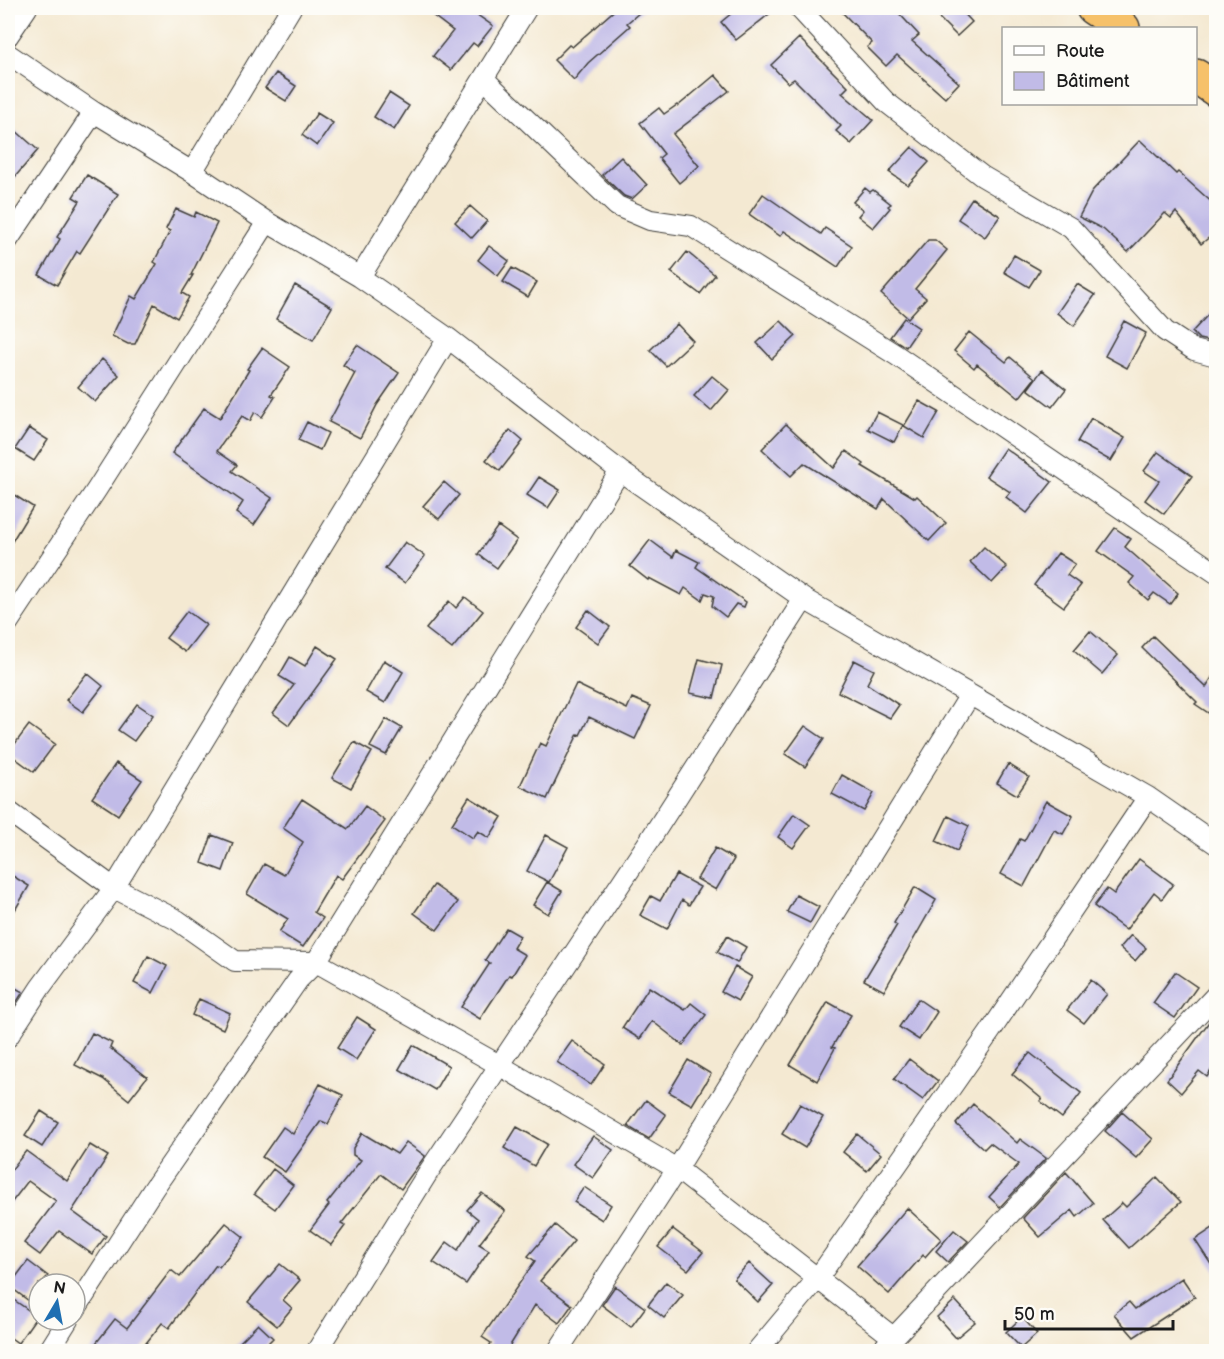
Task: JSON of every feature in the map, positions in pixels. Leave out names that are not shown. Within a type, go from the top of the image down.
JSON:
[{"type":"highway","points":[[1093,8],[1122,27]]},
{"type":"highway","points":[[1197,77],[1216,90]]},
{"type":"street","points":[[8,36],[27,8]]},
{"type":"street","points":[[192,172],[291,8]]},
{"type":"street","points":[[360,277],[527,8]]},
{"type":"street","points":[[799,8],[886,102],[982,176],[1071,228],[1165,331],[1194,350],[1216,356]]},
{"type":"street","points":[[8,54],[94,112],[192,172],[267,222],[360,277],[448,338],[620,471],[804,599],[1148,797],[1216,844]]},
{"type":"street","points":[[484,79],[617,206],[650,220],[691,226],[896,355],[1216,573]]},
{"type":"street","points":[[8,240],[94,112]]},
{"type":"street","points":[[8,623],[97,489],[267,222]]},
{"type":"street","points":[[8,1037],[40,988],[114,888],[448,338]]},
{"type":"street","points":[[87,1291],[154,1188],[298,980],[316,962],[620,471]]},
{"type":"street","points":[[316,1352],[429,1171],[649,841],[804,599]]},
{"type":"street","points":[[557,1352],[677,1169],[970,695]]},
{"type":"street","points":[[756,1352],[818,1278],[990,1032],[1148,797]]},
{"type":"street","points":[[8,811],[114,888],[177,920],[235,961],[316,962],[677,1169],[818,1278],[887,1345],[1216,996]]},
{"type":"street","points":[[48,1352],[60,1332]]},
{"type":"building","points":[[423,8],[467,8],[493,26],[477,46],[473,43],[451,70],[433,56],[453,31]]},
{"type":"building","points":[[617,8],[645,8],[627,23],[630,26],[588,63],[574,80],[554,60],[569,45],[572,47]]},
{"type":"building","points":[[738,8],[777,8],[736,40],[721,22]]},
{"type":"building","points":[[838,8],[894,8],[919,35],[912,41],[959,83],[945,98],[897,55],[886,66],[867,47],[872,43]]},
{"type":"building","points":[[929,8],[959,8],[972,22],[957,36]]},
{"type":"building","points":[[799,38],[848,87],[842,93],[873,120],[851,144],[836,131],[841,126],[794,79],[788,83],[771,65]]},
{"type":"building","points":[[276,73],[296,86],[286,101],[265,88]]},
{"type":"building","points":[[715,75],[729,91],[673,134],[699,166],[679,183],[659,158],[664,154],[640,123],[659,108],[664,114],[678,106]]},
{"type":"building","points":[[389,93],[409,106],[394,130],[374,117]]},
{"type":"building","points":[[317,113],[333,123],[317,146],[302,135]]},
{"type":"building","points":[[8,124],[38,150],[8,185]]},
{"type":"building","points":[[1140,140],[1176,174],[1178,172],[1216,206],[1216,232],[1201,244],[1176,212],[1171,218],[1165,213],[1128,252],[1103,229],[1079,217],[1093,190]]},
{"type":"building","points":[[912,147],[929,162],[908,185],[889,172]]},
{"type":"building","points":[[621,157],[647,185],[632,199],[624,196],[602,175]]},
{"type":"building","points":[[87,175],[118,194],[80,253],[77,251],[57,285],[39,275],[60,239],[57,237],[80,201],[73,197]]},
{"type":"building","points":[[865,188],[870,192],[873,190],[891,204],[873,228],[858,216],[863,210],[853,202]]},
{"type":"building","points":[[763,194],[821,234],[825,228],[852,246],[838,267],[784,231],[780,236],[749,214]]},
{"type":"building","points":[[972,198],[1000,216],[985,237],[958,219]]},
{"type":"building","points":[[470,206],[487,221],[472,238],[455,222]]},
{"type":"building","points":[[176,209],[194,217],[196,212],[217,223],[182,293],[189,297],[177,318],[154,304],[135,344],[128,344],[112,336],[131,296],[136,299],[157,264],[154,262],[170,231],[166,229]]},
{"type":"building","points":[[928,240],[935,240],[947,250],[915,289],[926,298],[908,318],[881,294]]},
{"type":"building","points":[[489,246],[509,261],[498,276],[478,260]]},
{"type":"building","points":[[687,252],[715,275],[700,294],[671,272]]},
{"type":"building","points":[[1014,255],[1040,270],[1029,287],[1004,272]]},
{"type":"building","points":[[512,268],[537,282],[528,297],[503,282]]},
{"type":"building","points":[[1077,284],[1095,295],[1074,326],[1057,313]]},
{"type":"building","points":[[295,285],[332,307],[313,340],[276,319]]},
{"type":"building","points":[[1216,306],[1216,332],[1208,341],[1199,339],[1192,332]]},
{"type":"building","points":[[904,318],[919,328],[906,347],[890,337]]},
{"type":"building","points":[[781,321],[796,336],[772,359],[757,343]]},
{"type":"building","points":[[1124,321],[1146,333],[1127,368],[1105,356]]},
{"type":"building","points":[[677,324],[693,341],[666,366],[650,350]]},
{"type":"building","points":[[969,332],[1006,362],[1010,357],[1035,378],[1019,398],[977,364],[974,368],[954,351]]},
{"type":"building","points":[[357,345],[399,373],[377,405],[360,438],[329,422],[355,373],[343,365]]},
{"type":"building","points":[[262,348],[290,367],[271,395],[275,397],[262,417],[255,412],[250,421],[242,416],[217,451],[237,465],[232,471],[272,498],[254,525],[236,513],[243,502],[172,453],[204,408],[220,418],[249,370],[247,369]]},
{"type":"building","points":[[102,359],[119,375],[95,402],[78,387]]},
{"type":"building","points":[[1042,370],[1066,389],[1052,407],[1028,389]]},
{"type":"building","points":[[712,376],[729,390],[711,411],[694,396]]},
{"type":"building","points":[[919,401],[939,412],[924,438],[904,426]]},
{"type":"building","points":[[877,412],[903,425],[894,442],[868,429]]},
{"type":"building","points":[[1091,418],[1125,438],[1111,461],[1077,442]]},
{"type":"building","points":[[307,422],[328,433],[320,450],[298,440]]},
{"type":"building","points":[[786,424],[834,468],[846,451],[864,464],[862,466],[915,498],[917,496],[946,523],[929,541],[884,499],[878,509],[804,463],[791,476],[762,449]]},
{"type":"building","points":[[29,428],[48,440],[34,461],[15,449]]},
{"type":"building","points":[[510,430],[523,441],[500,471],[486,460]]},
{"type":"building","points":[[1005,448],[1052,482],[1027,513],[1006,497],[1010,492],[986,476]]},
{"type":"building","points":[[1158,452],[1192,476],[1164,514],[1145,500],[1159,481],[1144,471]]},
{"type":"building","points":[[539,477],[560,490],[548,508],[527,495]]},
{"type":"building","points":[[444,482],[459,495],[439,519],[423,506]]},
{"type":"building","points":[[8,491],[33,507],[8,548]]},
{"type":"building","points":[[498,526],[517,540],[497,568],[478,554]]},
{"type":"building","points":[[1115,528],[1131,539],[1125,547],[1178,593],[1170,604],[1154,593],[1148,600],[1129,583],[1134,577],[1098,551]]},
{"type":"building","points":[[650,540],[673,557],[676,550],[699,562],[696,567],[746,602],[744,607],[736,604],[726,617],[712,606],[714,596],[705,593],[702,600],[685,588],[681,595],[649,578],[648,580],[630,566]]},
{"type":"building","points":[[405,542],[425,556],[405,583],[385,569]]},
{"type":"building","points":[[984,547],[1007,567],[992,583],[970,562]]},
{"type":"building","points":[[1058,553],[1075,564],[1067,575],[1081,585],[1064,607],[1034,585]]},
{"type":"building","points":[[465,597],[483,611],[452,649],[426,629],[449,601],[456,608]]},
{"type":"building","points":[[588,610],[610,627],[598,643],[576,627]]},
{"type":"building","points":[[187,611],[206,625],[185,652],[166,638]]},
{"type":"building","points":[[1090,631],[1118,655],[1102,674],[1074,650]]},
{"type":"building","points":[[1153,636],[1206,687],[1216,671],[1216,718],[1195,704],[1197,702],[1142,648]]},
{"type":"building","points":[[317,646],[337,659],[289,725],[273,713],[294,685],[279,676],[290,657],[305,666]]},
{"type":"building","points":[[699,659],[722,665],[714,698],[690,693]]},
{"type":"building","points":[[384,660],[403,672],[385,703],[366,692]]},
{"type":"building","points":[[854,660],[874,670],[867,684],[899,705],[890,718],[838,692]]},
{"type":"building","points":[[87,673],[103,686],[83,712],[66,700]]},
{"type":"building","points":[[576,684],[627,709],[632,698],[651,706],[635,739],[589,717],[580,735],[578,734],[547,799],[520,786],[540,743],[546,746]]},
{"type":"building","points":[[137,704],[153,715],[134,741],[118,730]]},
{"type":"building","points":[[386,719],[402,728],[386,755],[370,747]]},
{"type":"building","points":[[29,725],[55,744],[34,772],[8,753]]},
{"type":"building","points":[[805,726],[824,739],[805,767],[785,754]]},
{"type":"building","points":[[354,742],[372,752],[351,788],[332,778]]},
{"type":"building","points":[[116,763],[142,780],[118,815],[92,798]]},
{"type":"building","points":[[1008,764],[1029,777],[1017,795],[997,783]]},
{"type":"building","points":[[842,775],[874,793],[864,811],[832,794]]},
{"type":"building","points":[[469,797],[502,817],[489,838],[478,831],[473,838],[452,824]]},
{"type":"building","points":[[302,799],[348,829],[365,806],[385,821],[342,879],[336,875],[314,912],[323,918],[303,947],[279,932],[288,919],[247,894],[264,864],[284,875],[303,842],[283,828]]},
{"type":"building","points":[[1046,801],[1073,816],[1063,834],[1054,830],[1024,886],[1001,874],[1020,839],[1024,841]]},
{"type":"building","points":[[794,814],[810,825],[793,848],[778,837]]},
{"type":"building","points":[[948,816],[969,826],[957,851],[936,841]]},
{"type":"building","points":[[212,835],[233,843],[223,871],[202,863]]},
{"type":"building","points":[[546,835],[568,847],[549,882],[527,871]]},
{"type":"building","points":[[715,848],[734,859],[716,890],[697,879]]},
{"type":"building","points":[[1139,859],[1173,884],[1162,899],[1154,892],[1126,930],[1094,906],[1107,889],[1114,894]]},
{"type":"building","points":[[8,873],[29,886],[8,922]]},
{"type":"building","points":[[676,874],[700,887],[689,905],[682,900],[667,929],[640,915],[651,896],[660,901]]},
{"type":"building","points":[[547,882],[562,891],[548,914],[533,905]]},
{"type":"building","points":[[434,885],[458,902],[437,930],[414,913]]},
{"type":"building","points":[[915,887],[936,900],[884,991],[864,980],[897,925],[894,923]]},
{"type":"building","points":[[796,895],[819,907],[810,923],[787,912]]},
{"type":"building","points":[[506,928],[520,936],[513,948],[525,955],[480,1019],[461,1007],[490,963],[485,960]]},
{"type":"building","points":[[1131,935],[1146,948],[1135,961],[1120,948]]},
{"type":"building","points":[[727,936],[746,947],[737,963],[717,952]]},
{"type":"building","points":[[148,956],[167,966],[153,993],[134,983]]},
{"type":"building","points":[[735,967],[752,977],[738,1001],[721,992]]},
{"type":"building","points":[[1175,972],[1197,987],[1175,1018],[1153,1003]]},
{"type":"building","points":[[1091,980],[1107,994],[1084,1023],[1067,1010]]},
{"type":"building","points":[[8,984],[23,992],[8,1016]]},
{"type":"building","points":[[649,987],[685,1010],[691,1003],[706,1015],[683,1045],[652,1021],[640,1039],[622,1028]]},
{"type":"building","points":[[199,999],[230,1013],[223,1029],[192,1015]]},
{"type":"building","points":[[918,999],[937,1012],[919,1040],[899,1027]]},
{"type":"building","points":[[828,1002],[851,1015],[832,1047],[835,1048],[817,1081],[790,1065]]},
{"type":"building","points":[[1216,1012],[1216,1063],[1207,1077],[1199,1071],[1181,1093],[1167,1080]]},
{"type":"building","points":[[357,1017],[376,1029],[356,1060],[337,1048]]},
{"type":"building","points":[[92,1033],[112,1043],[110,1048],[147,1077],[129,1100],[103,1079],[75,1065]]},
{"type":"building","points":[[572,1041],[605,1064],[591,1085],[557,1062]]},
{"type":"building","points":[[413,1045],[449,1066],[435,1090],[399,1069]]},
{"type":"building","points":[[1030,1053],[1081,1093],[1062,1118],[1012,1074]]},
{"type":"building","points":[[909,1059],[938,1081],[923,1100],[894,1079]]},
{"type":"building","points":[[688,1060],[711,1074],[692,1105],[669,1092]]},
{"type":"building","points":[[320,1084],[343,1095],[328,1124],[321,1121],[285,1172],[262,1157],[283,1127],[293,1134]]},
{"type":"building","points":[[646,1100],[666,1115],[649,1139],[627,1126]]},
{"type":"building","points":[[800,1104],[823,1117],[805,1148],[782,1134]]},
{"type":"building","points":[[973,1104],[1017,1143],[1020,1139],[1046,1158],[1000,1207],[989,1197],[1019,1164],[990,1143],[984,1149],[956,1124]]},
{"type":"building","points":[[41,1111],[58,1122],[42,1147],[25,1136]]},
{"type":"building","points":[[1122,1112],[1153,1139],[1136,1158],[1105,1131]]},
{"type":"building","points":[[517,1127],[547,1144],[534,1166],[504,1148]]},
{"type":"building","points":[[362,1133],[397,1154],[406,1142],[425,1156],[401,1189],[381,1174],[341,1224],[345,1226],[331,1245],[310,1230],[329,1205],[327,1203],[361,1160],[353,1155],[353,1148]]},
{"type":"building","points":[[857,1134],[881,1154],[867,1171],[843,1152]]},
{"type":"building","points":[[593,1136],[613,1150],[593,1178],[573,1164]]},
{"type":"building","points":[[90,1145],[108,1156],[72,1211],[106,1236],[92,1254],[59,1231],[40,1255],[24,1243],[56,1201],[28,1181],[8,1207],[8,1174],[26,1151],[67,1181]]},
{"type":"building","points":[[273,1169],[293,1185],[275,1209],[254,1194]]},
{"type":"building","points":[[1066,1172],[1093,1203],[1077,1217],[1072,1210],[1040,1237],[1023,1218]]},
{"type":"building","points":[[1157,1177],[1181,1202],[1129,1248],[1103,1220],[1122,1203],[1126,1207]]},
{"type":"building","points":[[584,1187],[611,1205],[602,1220],[574,1202]]},
{"type":"building","points":[[482,1193],[505,1211],[479,1244],[489,1250],[466,1284],[433,1262],[447,1242],[458,1250],[478,1219],[467,1210]]},
{"type":"building","points":[[907,1208],[941,1239],[925,1257],[923,1255],[889,1294],[857,1266]]},
{"type":"building","points":[[226,1223],[244,1237],[219,1267],[216,1265],[169,1328],[162,1323],[139,1352],[89,1352],[115,1319],[127,1328],[171,1270],[180,1277]]},
{"type":"building","points":[[555,1225],[574,1241],[540,1281],[572,1305],[559,1323],[535,1305],[506,1352],[486,1352],[491,1343],[482,1337],[535,1261],[528,1256]]},
{"type":"building","points":[[1216,1226],[1216,1272],[1195,1240]]},
{"type":"building","points":[[673,1229],[703,1252],[688,1270],[658,1247]]},
{"type":"building","points":[[954,1230],[968,1241],[948,1262],[936,1251]]},
{"type":"building","points":[[28,1261],[43,1272],[27,1272],[27,1300],[9,1286]]},
{"type":"building","points":[[749,1263],[773,1285],[758,1302],[734,1279]]},
{"type":"building","points":[[280,1264],[300,1280],[283,1300],[292,1308],[277,1326],[248,1302]]},
{"type":"building","points":[[1182,1278],[1195,1297],[1134,1337],[1114,1314],[1129,1302],[1135,1309]]},
{"type":"building","points":[[666,1282],[683,1295],[664,1318],[648,1305]]},
{"type":"building","points":[[615,1286],[645,1308],[631,1327],[602,1305]]},
{"type":"building","points":[[8,1296],[27,1309],[27,1330],[18,1343],[8,1336]]},
{"type":"building","points":[[955,1300],[975,1322],[956,1338],[937,1317]]},
{"type":"building","points":[[1022,1317],[1037,1334],[1021,1348],[1006,1332]]},
{"type":"building","points":[[258,1324],[273,1338],[259,1352],[230,1352]]}]
